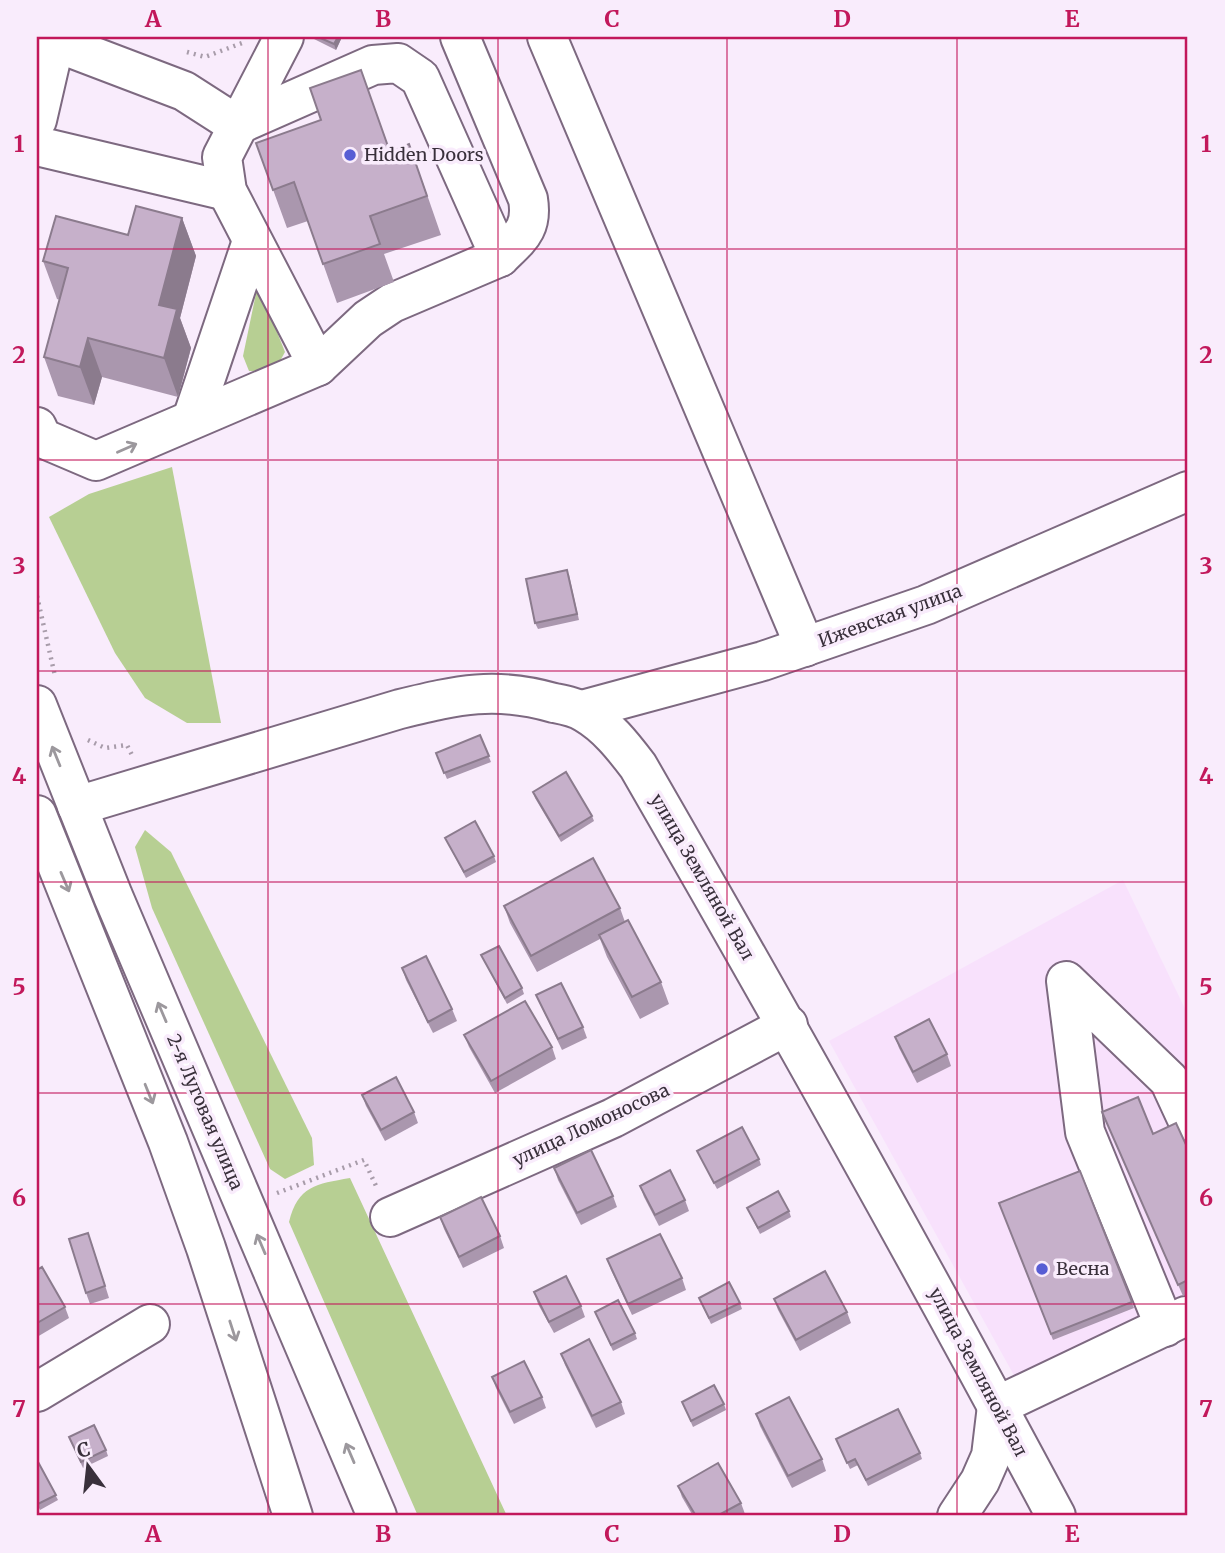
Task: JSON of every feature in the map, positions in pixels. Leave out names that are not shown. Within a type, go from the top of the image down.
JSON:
[{"type":"street","points":[[39,432],[96,461],[318,366],[368,319],[392,303],[500,257],[525,232],[531,214],[528,199],[460,37]]},
{"type":"street","points":[[547,37],[805,647]]},
{"type":"street","points":[[37,120],[48,39],[184,91],[237,125]]},
{"type":"street","points":[[266,39],[237,125],[222,157],[227,191],[318,366]]},
{"type":"street","points":[[237,125],[373,65],[398,63],[420,78],[500,257]]},
{"type":"street","points":[[37,146],[227,191]]},
{"type":"street","points":[[192,419],[252,242]]},
{"type":"street","name":"Ижевская улица","points":[[582,710],[750,665],[926,605],[1188,491]]},
{"type":"street","name":"улица Земляной Вал","points":[[37,818],[400,709],[448,698],[479,693],[509,693],[582,710],[617,738],[638,766],[788,1025],[1056,1516]]},
{"type":"street","name":"2-я Луговая улица","points":[[47,696],[77,806],[377,1516]]},
{"type":"street","points":[[37,818],[168,1142],[206,1248],[293,1516]]},
{"type":"street","points":[[957,1516],[980,1482],[991,1456],[997,1406],[1176,1321],[1085,1132],[1066,981],[1169,1080],[1188,1121]]},
{"type":"street","name":"улица Ломоносова","points":[[390,1217],[613,1118],[788,1025]]},
{"type":"street","points":[[37,1392],[150,1324]]},
{"type":"path","points":[[179,50],[205,57],[266,39]]},
{"type":"path","points":[[37,596],[47,696]]},
{"type":"path","points":[[79,736],[105,748],[127,746],[146,786]]},
{"type":"path","points":[[276,1193],[364,1160]]},
{"type":"shaded area","points":[[1123,880],[1188,1015],[1188,1298],[1016,1379],[829,1041]]},
{"type":"green space","points":[[258,284],[285,352],[274,372],[249,371],[243,356]]},
{"type":"green space","points":[[172,467],[221,723],[187,723],[145,698],[115,653],[49,517],[89,494]]},
{"type":"green space","points":[[145,830],[171,852],[312,1138],[314,1165],[285,1179],[270,1169],[152,908],[135,847]]},
{"type":"green space","points":[[350,1178],[507,1516],[418,1516],[289,1222],[303,1194],[318,1185]]},
{"type":"building","points":[[318,37],[338,37],[334,44]]},
{"type":"building","points":[[361,70],[390,152],[409,144],[427,196],[370,216],[380,244],[323,264],[294,182],[273,190],[256,143],[321,120],[310,88]]},
{"type":"building","points":[[136,206],[182,218],[159,305],[177,309],[164,358],[88,338],[80,367],[44,357],[68,268],[43,261],[56,216],[128,235]]},
{"type":"building","points":[[567,570],[577,614],[535,623],[526,579]]},
{"type":"building","points":[[480,735],[489,756],[444,773],[436,753]]},
{"type":"building","points":[[566,772],[592,816],[559,836],[533,792]]},
{"type":"building","points":[[475,821],[494,856],[464,872],[445,838]]},
{"type":"building","points":[[593,858],[620,908],[531,956],[504,906]]},
{"type":"building","points":[[628,920],[661,982],[632,997],[599,935]]},
{"type":"building","points":[[499,946],[522,988],[505,998],[481,955]]},
{"type":"building","points":[[426,956],[452,1009],[428,1022],[402,968]]},
{"type":"building","points":[[561,983],[583,1027],[558,1039],[536,995]]},
{"type":"building","points":[[525,1001],[552,1047],[491,1081],[464,1035]]},
{"type":"building","points":[[929,1019],[947,1054],[913,1072],[895,1037]]},
{"type":"building","points":[[396,1077],[414,1112],[381,1130],[362,1095]]},
{"type":"building","points":[[1138,1097],[1153,1134],[1176,1123],[1188,1149],[1188,1280],[1178,1285],[1102,1112]]},
{"type":"building","points":[[742,1127],[759,1159],[714,1183],[697,1151]]},
{"type":"building","points":[[591,1150],[613,1196],[577,1213],[554,1168]]},
{"type":"building","points":[[670,1170],[685,1200],[655,1215],[640,1186]]},
{"type":"building","points":[[1080,1171],[1132,1302],[1051,1334],[999,1203]]},
{"type":"building","points":[[778,1191],[789,1211],[758,1228],[747,1208]]},
{"type":"building","points":[[481,1197],[500,1236],[459,1257],[440,1217]]},
{"type":"building","points":[[88,1233],[105,1286],[86,1293],[69,1239]]},
{"type":"building","points":[[660,1234],[682,1278],[628,1304],[607,1259]]},
{"type":"building","points":[[42,1267],[65,1307],[37,1323],[37,1270]]},
{"type":"building","points":[[825,1271],[847,1312],[796,1340],[774,1299]]},
{"type":"building","points":[[566,1276],[581,1306],[549,1322],[534,1292]]},
{"type":"building","points":[[729,1282],[740,1303],[709,1318],[699,1298]]},
{"type":"building","points":[[618,1300],[635,1333],[611,1345],[595,1312]]},
{"type":"building","points":[[589,1339],[621,1402],[592,1416],[561,1354]]},
{"type":"building","points":[[524,1361],[542,1397],[510,1412],[492,1377]]},
{"type":"building","points":[[714,1385],[724,1404],[691,1421],[682,1402]]},
{"type":"building","points":[[789,1397],[822,1459],[788,1476],[756,1414]]},
{"type":"building","points":[[898,1409],[920,1453],[866,1480],[855,1459],[847,1463],[836,1439]]},
{"type":"building","points":[[94,1425],[106,1450],[81,1462],[69,1437]]},
{"type":"building","points":[[37,1460],[56,1495],[38,1504],[37,1502]]},
{"type":"building","points":[[718,1463],[741,1503],[717,1516],[696,1516],[678,1486]]},
{"type":"place","name":"Hidden Doors","points":[[350,155]]},
{"type":"place","name":"Весна","points":[[1042,1269]]}]
